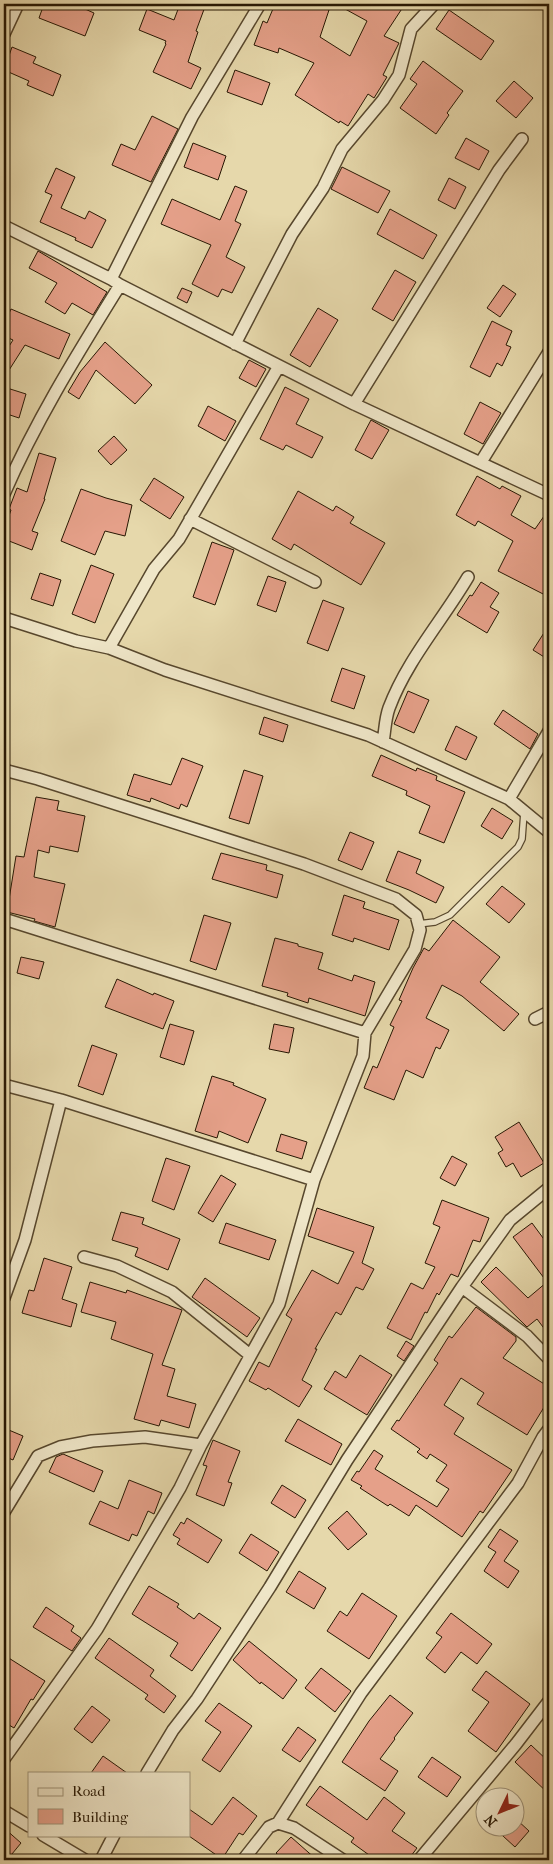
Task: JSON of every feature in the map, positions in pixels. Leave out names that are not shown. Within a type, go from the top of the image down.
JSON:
[{"type":"street","points":[[4,34],[18,4]]},
{"type":"street","points":[[4,494],[22,452],[116,282],[192,117],[260,4]]},
{"type":"street","points":[[235,344],[292,234],[323,188],[342,149],[383,100],[398,75],[411,29],[434,4]]},
{"type":"street","points":[[354,404],[499,170],[522,139]]},
{"type":"street","points":[[4,226],[354,404],[549,495]]},
{"type":"street","points":[[481,462],[549,352]]},
{"type":"street","points":[[109,648],[154,569],[179,539],[279,366]]},
{"type":"street","points":[[190,519],[315,582]]},
{"type":"street","points":[[383,742],[388,710],[406,672],[447,612],[468,577]]},
{"type":"street","points":[[4,618],[76,641],[109,648],[165,670],[368,735],[509,799],[549,832]]},
{"type":"street","points":[[509,799],[549,731]]},
{"type":"street","points":[[4,770],[38,779],[304,864],[396,898],[416,915],[420,930],[415,949],[365,1033],[362,1056],[314,1180],[279,1304],[201,1445],[180,1488],[97,1629],[4,1759]]},
{"type":"street","points":[[4,918],[365,1033]]},
{"type":"street","points":[[535,1019],[549,1012]]},
{"type":"street","points":[[4,1084],[61,1100],[314,1180]]},
{"type":"street","points":[[4,1298],[25,1240],[61,1100]]},
{"type":"street","points":[[147,1772],[270,1587],[347,1460],[462,1287],[510,1220],[549,1188]]},
{"type":"street","points":[[84,1257],[117,1266],[172,1292],[250,1355]]},
{"type":"street","points":[[462,1287],[527,1336],[549,1359]]},
{"type":"street","points":[[243,1860],[269,1827],[278,1823],[361,1693],[518,1483],[549,1428]]},
{"type":"street","points":[[4,1512],[38,1456],[60,1447],[92,1441],[145,1437],[201,1445]]},
{"type":"street","points":[[419,1860],[516,1744],[549,1700]]},
{"type":"street","points":[[4,1811],[28,1825]]},
{"type":"street","points":[[278,1823],[294,1828],[343,1860]]},
{"type":"street","points":[[45,1836],[85,1860]]},
{"type":"street","points":[[101,1860],[113,1836]]},
{"type":"lane","points":[[418,924],[435,922],[450,915],[518,848],[522,839],[524,812]]},
{"type":"building","points":[[44,4],[87,4],[85,9],[94,13],[85,36],[39,18]]},
{"type":"building","points":[[180,4],[206,4],[196,31],[198,32],[188,62],[201,68],[191,89],[153,72],[166,41],[139,30],[147,9],[174,20]]},
{"type":"building","points":[[275,4],[311,4],[329,10],[320,37],[350,56],[367,21],[336,4],[405,4],[384,36],[399,43],[383,75],[387,77],[374,98],[368,94],[348,126],[340,121],[339,123],[295,95],[314,63],[279,48],[278,53],[254,45],[263,21],[267,23]]},
{"type":"building","points":[[449,10],[494,41],[481,60],[436,29]]},
{"type":"building","points":[[12,47],[36,57],[33,63],[61,75],[53,96],[27,85],[29,81],[4,70]]},
{"type":"building","points":[[423,61],[463,91],[447,113],[449,115],[436,134],[400,108],[417,84],[410,79]]},
{"type":"building","points":[[235,70],[270,83],[262,105],[227,92]]},
{"type":"building","points":[[514,81],[533,98],[516,118],[496,101]]},
{"type":"building","points":[[152,116],[178,129],[151,182],[112,165],[121,144],[135,150]]},
{"type":"building","points":[[466,138],[489,151],[479,170],[455,158]]},
{"type":"building","points":[[193,143],[226,156],[218,180],[184,167]]},
{"type":"building","points":[[342,167],[390,191],[378,213],[331,189]]},
{"type":"building","points":[[56,168],[75,177],[61,208],[85,219],[89,211],[106,220],[92,248],[75,240],[76,238],[40,222],[52,195],[45,192]]},
{"type":"building","points":[[449,178],[466,187],[455,209],[438,200]]},
{"type":"building","points":[[235,186],[247,191],[235,221],[241,224],[226,257],[245,267],[232,293],[222,289],[218,297],[192,284],[211,245],[161,224],[172,199],[220,220]]},
{"type":"building","points":[[390,209],[437,235],[423,259],[377,234]]},
{"type":"building","points":[[38,251],[107,292],[93,315],[72,303],[65,314],[45,302],[57,283],[29,268]]},
{"type":"building","points":[[395,270],[416,282],[393,321],[372,309]]},
{"type":"building","points":[[503,285],[516,294],[500,317],[487,308]]},
{"type":"building","points":[[182,288],[192,292],[187,303],[177,298]]},
{"type":"building","points":[[318,308],[338,320],[310,367],[290,355]]},
{"type":"building","points":[[11,309],[70,334],[59,359],[25,345],[4,378],[4,354],[13,340],[4,336],[4,324]]},
{"type":"building","points":[[492,321],[512,331],[506,345],[511,347],[502,366],[497,363],[490,377],[470,367]]},
{"type":"building","points":[[105,342],[152,385],[135,404],[96,370],[79,399],[68,392],[80,372]]},
{"type":"building","points":[[249,360],[266,369],[256,387],[239,378]]},
{"type":"building","points":[[285,387],[309,399],[296,424],[323,437],[312,458],[286,445],[283,450],[260,439]]},
{"type":"building","points":[[7,388],[26,394],[19,418],[4,413],[4,397]]},
{"type":"building","points":[[480,402],[501,413],[483,444],[464,434]]},
{"type":"building","points":[[208,406],[236,421],[225,441],[198,426]]},
{"type":"building","points":[[371,420],[389,430],[372,459],[355,450]]},
{"type":"building","points":[[114,436],[127,450],[111,465],[98,451]]},
{"type":"building","points":[[39,453],[56,458],[45,499],[32,531],[38,533],[32,550],[4,539],[4,530],[17,488],[27,492]]},
{"type":"building","points":[[477,476],[500,489],[502,486],[521,496],[511,515],[535,529],[549,509],[549,597],[498,571],[513,541],[478,521],[475,526],[456,515]]},
{"type":"building","points":[[154,478],[184,497],[170,519],[140,500]]},
{"type":"building","points":[[81,489],[132,505],[125,536],[105,531],[95,555],[61,541]]},
{"type":"building","points":[[298,491],[333,511],[336,506],[354,517],[350,523],[385,543],[361,585],[294,544],[291,550],[272,539]]},
{"type":"building","points":[[212,542],[234,550],[215,605],[193,597]]},
{"type":"building","points":[[91,565],[114,574],[95,623],[72,614]]},
{"type":"building","points":[[40,573],[61,580],[53,606],[31,599]]},
{"type":"building","points":[[268,576],[286,582],[276,612],[257,605]]},
{"type":"building","points":[[481,582],[499,593],[490,607],[499,612],[487,633],[457,615]]},
{"type":"building","points":[[323,600],[344,608],[328,651],[307,643]]},
{"type":"building","points":[[549,625],[549,660],[533,650]]},
{"type":"building","points":[[342,668],[365,676],[354,709],[331,701]]},
{"type":"building","points":[[408,691],[429,700],[414,733],[394,724]]},
{"type":"building","points":[[503,710],[538,734],[530,749],[494,724]]},
{"type":"building","points":[[264,717],[288,725],[283,742],[259,734]]},
{"type":"building","points":[[456,726],[477,737],[466,760],[445,750]]},
{"type":"building","points":[[381,755],[416,771],[417,768],[437,776],[436,780],[465,792],[444,843],[419,833],[430,806],[406,795],[407,791],[372,776]]},
{"type":"building","points":[[182,758],[203,766],[187,807],[181,804],[179,809],[151,798],[150,802],[127,795],[134,774],[171,785]]},
{"type":"building","points":[[244,770],[263,776],[249,824],[229,818]]},
{"type":"building","points":[[36,797],[59,801],[57,810],[85,816],[78,852],[50,846],[49,853],[38,850],[34,877],[65,884],[55,927],[34,921],[35,919],[7,912],[16,856],[24,857]]},
{"type":"building","points":[[492,808],[513,821],[502,839],[481,826]]},
{"type":"building","points":[[350,832],[374,842],[362,870],[338,860]]},
{"type":"building","points":[[398,851],[421,860],[416,873],[444,887],[436,903],[386,881]]},
{"type":"building","points":[[221,853],[267,865],[266,870],[283,875],[277,898],[212,879]]},
{"type":"building","points":[[502,886],[525,904],[509,923],[486,904]]},
{"type":"building","points":[[344,895],[365,902],[363,908],[399,920],[389,950],[354,938],[353,942],[332,935]]},
{"type":"building","points":[[204,915],[231,923],[216,970],[190,961]]},
{"type":"building","points":[[453,920],[500,957],[480,982],[519,1014],[504,1031],[462,996],[442,985],[426,1018],[449,1030],[440,1049],[436,1047],[423,1078],[406,1070],[394,1100],[364,1088],[373,1066],[377,1068],[394,1027],[390,1025],[402,1001],[399,1000],[413,968],[424,948],[429,951]]},
{"type":"building","points":[[275,938],[323,953],[318,969],[352,981],[354,975],[375,982],[365,1016],[309,998],[308,1003],[287,996],[288,993],[262,986]]},
{"type":"building","points":[[21,957],[44,962],[39,979],[17,973]]},
{"type":"building","points":[[117,979],[153,995],[154,993],[174,1001],[163,1029],[105,1007]]},
{"type":"building","points":[[170,1024],[194,1031],[184,1065],[160,1057]]},
{"type":"building","points":[[274,1024],[294,1028],[289,1053],[269,1049]]},
{"type":"building","points":[[92,1045],[117,1054],[103,1095],[78,1086]]},
{"type":"building","points":[[212,1076],[234,1083],[233,1085],[266,1099],[248,1143],[219,1131],[217,1138],[195,1131]]},
{"type":"building","points":[[519,1122],[544,1163],[521,1177],[513,1163],[506,1167],[498,1153],[503,1150],[495,1137]]},
{"type":"building","points":[[281,1134],[307,1142],[302,1159],[276,1151]]},
{"type":"building","points":[[452,1156],[467,1164],[455,1186],[440,1178]]},
{"type":"building","points":[[166,1158],[190,1166],[174,1210],[152,1201]]},
{"type":"building","points":[[221,1175],[236,1184],[213,1222],[198,1213]]},
{"type":"building","points":[[442,1200],[489,1218],[480,1242],[473,1240],[458,1277],[451,1274],[439,1295],[437,1293],[427,1313],[425,1312],[411,1340],[387,1328],[411,1283],[423,1289],[435,1267],[425,1263],[440,1227],[433,1224]]},
{"type":"building","points":[[317,1208],[374,1227],[362,1263],[374,1269],[363,1290],[356,1287],[341,1315],[336,1312],[315,1349],[317,1349],[302,1380],[312,1386],[299,1407],[268,1388],[266,1390],[249,1381],[259,1362],[269,1367],[292,1319],[286,1315],[312,1270],[338,1284],[354,1252],[308,1236]]},
{"type":"building","points":[[121,1212],[144,1218],[142,1224],[180,1239],[168,1270],[135,1256],[138,1248],[112,1240]]},
{"type":"building","points":[[226,1223],[276,1240],[269,1260],[219,1243]]},
{"type":"building","points":[[532,1223],[549,1246],[549,1335],[537,1319],[527,1327],[481,1282],[496,1267],[528,1298],[547,1282],[513,1237]]},
{"type":"building","points":[[44,1258],[72,1267],[62,1299],[77,1304],[71,1327],[22,1313],[29,1290],[34,1291]]},
{"type":"building","points":[[205,1278],[260,1318],[247,1337],[192,1297]]},
{"type":"building","points":[[90,1282],[126,1293],[127,1290],[182,1310],[162,1365],[175,1369],[167,1396],[196,1404],[189,1428],[161,1420],[159,1426],[134,1419],[153,1354],[111,1339],[116,1322],[81,1312]]},
{"type":"building","points":[[476,1307],[516,1337],[516,1341],[503,1358],[549,1387],[549,1399],[527,1435],[477,1404],[484,1393],[461,1378],[444,1405],[464,1418],[454,1434],[512,1470],[483,1513],[480,1511],[462,1537],[416,1505],[409,1516],[390,1504],[388,1506],[351,1480],[374,1450],[383,1456],[375,1469],[437,1507],[449,1489],[436,1481],[447,1465],[430,1454],[427,1459],[417,1452],[420,1449],[391,1429],[397,1420],[399,1421],[438,1363],[434,1360],[449,1336],[452,1338]]},
{"type":"building","points":[[406,1341],[414,1346],[404,1361],[397,1356]]},
{"type":"building","points":[[360,1355],[392,1375],[367,1415],[324,1389],[335,1371],[346,1378]]},
{"type":"building","points":[[298,1419],[342,1444],[331,1465],[285,1441]]},
{"type":"building","points":[[4,1428],[23,1436],[13,1460],[4,1456]]},
{"type":"building","points":[[213,1440],[240,1451],[228,1482],[232,1483],[224,1506],[196,1495],[207,1466],[203,1465]]},
{"type":"building","points":[[63,1454],[103,1471],[94,1492],[49,1472],[56,1457]]},
{"type":"building","points":[[129,1480],[162,1493],[154,1514],[148,1511],[137,1536],[132,1534],[129,1541],[89,1524],[100,1501],[118,1509]]},
{"type":"building","points":[[282,1485],[306,1500],[295,1518],[271,1503]]},
{"type":"building","points":[[347,1511],[367,1534],[348,1550],[328,1528]]},
{"type":"building","points":[[187,1518],[222,1540],[208,1563],[177,1544],[180,1539],[173,1535],[181,1522],[184,1524]]},
{"type":"building","points":[[500,1529],[518,1541],[504,1561],[519,1571],[508,1588],[484,1571],[496,1552],[488,1547]]},
{"type":"building","points":[[251,1534],[279,1552],[267,1571],[239,1553]]},
{"type":"building","points":[[299,1571],[326,1588],[314,1609],[286,1592]]},
{"type":"building","points":[[149,1586],[179,1604],[177,1607],[194,1619],[199,1613],[221,1628],[192,1671],[170,1656],[178,1643],[132,1614]]},
{"type":"building","points":[[362,1593],[397,1616],[369,1659],[327,1631],[340,1611],[347,1616]]},
{"type":"building","points":[[46,1607],[74,1626],[71,1631],[81,1638],[72,1651],[33,1627]]},
{"type":"building","points":[[451,1613],[492,1644],[477,1664],[461,1652],[445,1673],[426,1658],[442,1637],[436,1633]]},
{"type":"building","points":[[109,1638],[154,1670],[150,1676],[176,1696],[164,1713],[145,1699],[148,1695],[95,1658]]},
{"type":"building","points":[[249,1641],[297,1680],[283,1699],[261,1682],[260,1684],[233,1660]]},
{"type":"building","points":[[4,1655],[45,1681],[33,1700],[31,1699],[14,1728],[4,1722]]},
{"type":"building","points":[[321,1668],[351,1691],[335,1712],[305,1688]]},
{"type":"building","points":[[486,1671],[530,1704],[496,1752],[468,1731],[489,1702],[472,1690]]},
{"type":"building","points":[[390,1695],[413,1713],[380,1759],[398,1771],[385,1791],[342,1762],[369,1721]]},
{"type":"building","points":[[219,1703],[252,1726],[220,1772],[202,1760],[221,1732],[205,1721]]},
{"type":"building","points":[[92,1706],[110,1720],[92,1743],[74,1729]]},
{"type":"building","points":[[298,1727],[316,1740],[300,1762],[282,1750]]},
{"type":"building","points":[[531,1745],[549,1762],[549,1794],[515,1762]]},
{"type":"building","points":[[103,1756],[126,1772],[92,1772]]},
{"type":"building","points":[[432,1757],[461,1777],[447,1797],[418,1777]]},
{"type":"building","points":[[320,1786],[367,1820],[384,1797],[405,1813],[392,1831],[417,1848],[408,1860],[376,1860],[351,1842],[354,1838],[306,1805]]},
{"type":"building","points":[[233,1797],[257,1816],[243,1835],[239,1833],[222,1859],[189,1836],[190,1810],[212,1825]]},
{"type":"building","points":[[4,1828],[21,1843],[7,1860],[4,1860]]},
{"type":"building","points":[[503,1836],[525,1836],[515,1847]]},
{"type":"building","points":[[291,1837],[317,1860],[284,1860],[276,1853]]}]
